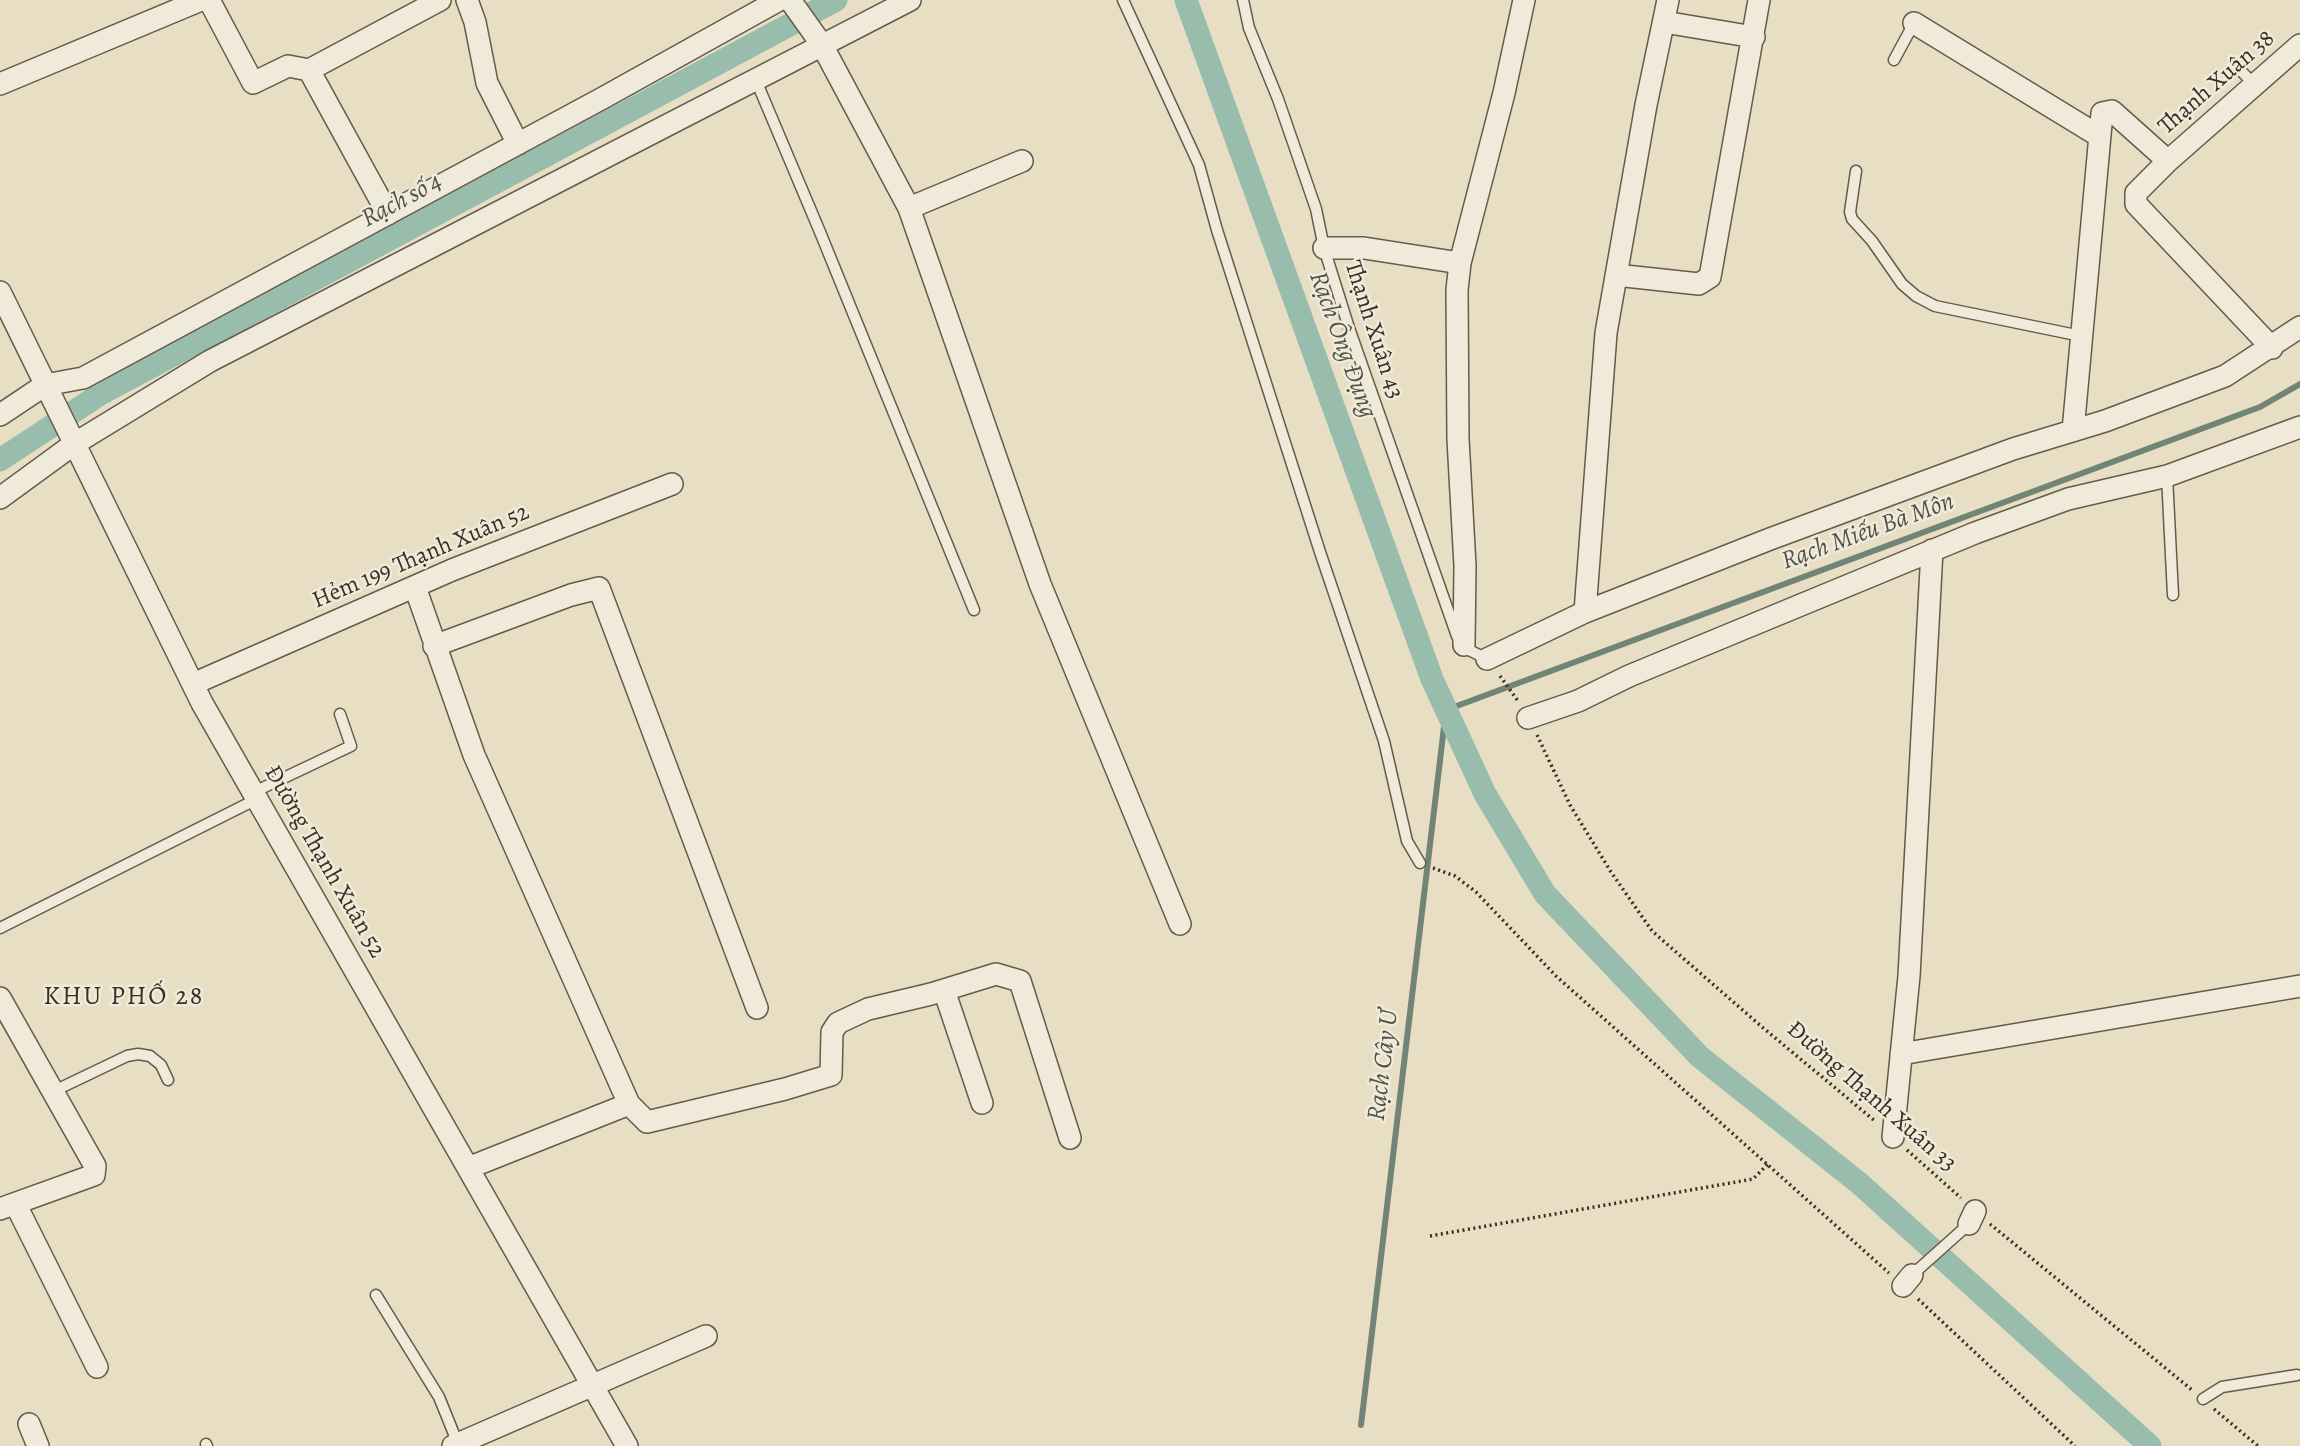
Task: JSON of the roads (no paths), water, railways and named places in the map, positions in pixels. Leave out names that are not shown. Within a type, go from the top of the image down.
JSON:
[{"type":"street","points":[[0,84],[175,5],[201,0]]},
{"type":"street","points":[[209,0],[253,83],[288,66],[309,70],[440,0]]},
{"type":"street","points":[[467,0],[475,22],[487,83],[517,144]]},
{"type":"street","points":[[0,415],[46,386],[83,378],[779,0]]},
{"type":"street","points":[[790,0],[821,44],[909,208],[1040,584],[1180,924]]},
{"type":"street","points":[[0,498],[74,443],[210,361],[910,0]]},
{"type":"street","points":[[1464,645],[1465,566],[1458,439],[1457,290],[1460,263],[1504,93],[1524,0]]},
{"type":"street","points":[[1585,612],[1606,334],[1646,104],[1668,0]]},
{"type":"street","points":[[1616,275],[1699,284],[1710,277],[1759,0]]},
{"type":"street","points":[[1664,22],[1754,37]]},
{"type":"street","points":[[1914,23],[2099,136]]},
{"type":"street","name":"Thạnh Xuân 38","points":[[2272,348],[2136,204],[2136,193],[2168,161],[2300,45]]},
{"type":"street","points":[[309,70],[387,214]]},
{"type":"street","points":[[2073,431],[2102,113],[2112,111],[2168,161]]},
{"type":"street","points":[[909,208],[1022,161]]},
{"type":"street","points":[[1324,248],[1364,248],[1460,263]]},
{"type":"street","name":"Đường Thạnh Xuân 52","points":[[0,292],[193,684],[627,1446]]},
{"type":"street","points":[[1490,663],[1585,612],[1770,539],[2000,454],[2073,431],[2225,376],[2272,348],[2300,327]]},
{"type":"street","points":[[1526,713],[1578,701],[1629,676],[1931,550],[2068,499],[2167,476],[2300,427]]},
{"type":"street","name":"Hẻm 199 Thạnh Xuân 52","points":[[193,684],[415,587],[672,484]]},
{"type":"street","points":[[1892,1137],[1909,976],[1931,550]]},
{"type":"street","points":[[415,587],[474,755],[629,1104],[647,1122],[785,1089],[831,1075],[832,1032],[838,1023],[868,1009],[996,974],[1020,981],[1070,1138]]},
{"type":"street","points":[[434,646],[571,595],[599,588],[757,1008]]},
{"type":"street","points":[[1901,1054],[2300,986]]},
{"type":"street","points":[[944,990],[982,1103]]},
{"type":"street","points":[[0,998],[95,1166],[94,1175],[8,1207],[97,1367]]},
{"type":"street","points":[[468,1168],[629,1104]]},
{"type":"street","points":[[455,1445],[706,1336]]},
{"type":"street","points":[[29,1424],[38,1446]]},
{"type":"lane","points":[[1123,0],[1199,164],[1217,230],[1320,552],[1384,741],[1407,841],[1420,863]]},
{"type":"lane","name":"Thạnh Xuân 43","points":[[1243,0],[1249,28],[1278,99],[1316,209],[1324,248],[1407,497],[1457,636],[1464,645]]},
{"type":"lane","points":[[1894,60],[1914,23]]},
{"type":"lane","points":[[2236,66],[2255,85]]},
{"type":"lane","points":[[755,78],[974,610]]},
{"type":"lane","points":[[1856,171],[1850,212],[1852,219],[1872,241],[1902,284],[1916,296],[1935,306],[2081,336]]},
{"type":"lane","points":[[2167,476],[2174,594]]},
{"type":"lane","points":[[1464,645],[1490,663]]},
{"type":"lane","points":[[0,928],[351,746],[340,715]]},
{"type":"lane","points":[[54,1091],[127,1056],[138,1054],[150,1056],[161,1065],[168,1080]]},
{"type":"lane","points":[[1908,1280],[1972,1217]]},
{"type":"lane","points":[[376,1294],[439,1397],[455,1445]]},
{"type":"lane","points":[[2203,1399],[2222,1387],[2297,1375]]},
{"type":"waterway","name":"Rạch số 4","points":[[0,460],[102,393],[836,0]]},
{"type":"waterway","points":[[1186,0],[1432,679],[1485,794],[1545,894],[1700,1057],[1859,1183],[2150,1446]]},
{"type":"waterway","name":"Rạch Miếu Bà Môn","points":[[1361,1425],[1446,710],[2260,407],[2300,384]]},
{"type":"district","name":"KHU PHỐ 28","points":[[124,998]]},
{"type":"water label","name":"Rạch Ông Đụng","points":[[1342,345]]},
{"type":"water label","name":"Rạch Cây Ư","points":[[1384,1065]]}]
